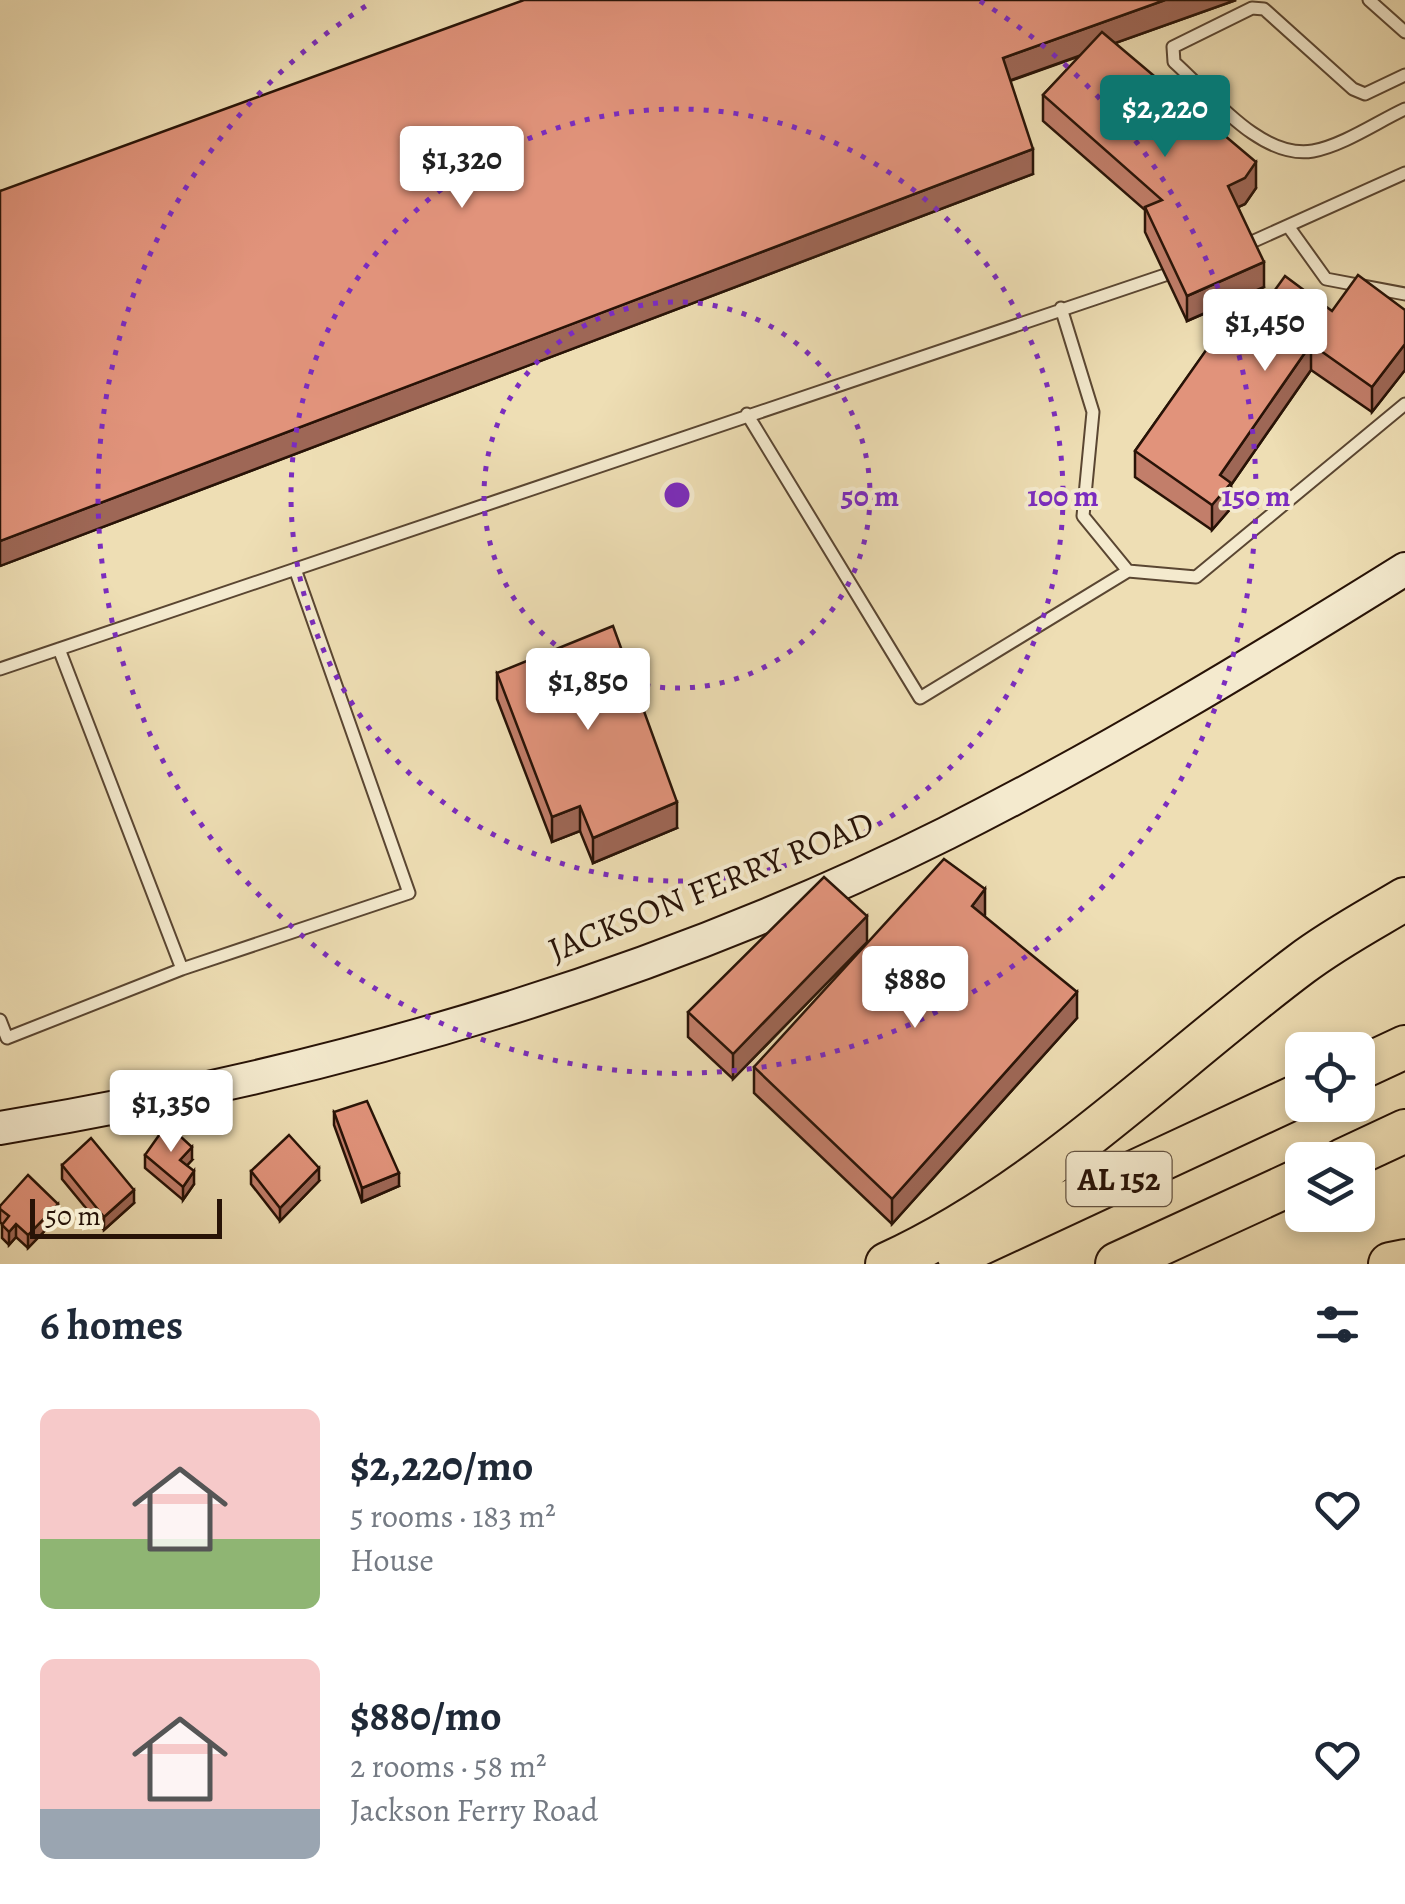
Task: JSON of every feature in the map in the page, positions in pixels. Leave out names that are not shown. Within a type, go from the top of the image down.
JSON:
[{"type":"highway","points":[[888,1264],[932,1244],[993,1206],[1303,962],[1405,899]]},
{"type":"highway","points":[[1375,1061],[1405,1047]]},
{"type":"highway","name":"AL 152","points":[[935,1264],[1285,1102]]},
{"type":"highway","points":[[1375,1145],[1405,1131]]},
{"type":"highway","name":"AL 152","points":[[1116,1264],[1285,1186]]},
{"type":"highway","points":[[1390,1264],[1405,1261]]},
{"type":"main road","name":"JACKSON FERRY ROAD","points":[[0,1128],[285,1071],[426,1033],[690,944],[829,888],[1050,779],[1401,580]]},
{"type":"lane","points":[[1369,0],[1405,32]]},
{"type":"lane","points":[[1405,75],[1365,94],[1353,88],[1264,9],[1252,8],[1173,47],[1174,62],[1264,141],[1290,153],[1317,150],[1405,109]]},
{"type":"lane","points":[[1245,245],[1405,173]]},
{"type":"lane","points":[[1288,226],[1326,279],[1405,294]]},
{"type":"lane","points":[[0,669],[1165,275]]},
{"type":"lane","points":[[1061,308],[1093,412],[1083,516],[1128,571]]},
{"type":"lane","points":[[747,414],[920,698],[1128,571],[1196,577],[1405,404]]},
{"type":"lane","points":[[0,1020],[7,1038],[182,969],[409,893],[295,569]]},
{"type":"lane","points":[[58,649],[182,969]]},
{"type":"building","points":[[524,0],[1165,0],[1003,58],[1033,149],[0,541],[0,191]]},
{"type":"building","points":[[1102,32],[1256,162],[1245,178],[1228,186],[1264,262],[1187,296],[1145,207],[1162,200],[1043,95]]},
{"type":"building","points":[[1358,275],[1405,310],[1405,344],[1372,387],[1311,344],[1220,475],[1231,483],[1212,505],[1135,451],[1245,295],[1262,308],[1285,276],[1332,311]]},
{"type":"building","points":[[613,626],[677,802],[593,838],[580,806],[552,817],[497,673]]},
{"type":"building","points":[[944,859],[985,889],[972,906],[1077,992],[892,1199],[754,1067]]},
{"type":"building","points":[[824,877],[867,916],[733,1054],[688,1012]]},
{"type":"building","points":[[367,1101],[399,1173],[362,1188],[334,1112]]},
{"type":"building","points":[[167,1124],[192,1147],[180,1160],[194,1171],[183,1187],[145,1155]]},
{"type":"building","points":[[289,1135],[319,1168],[280,1208],[251,1171]]},
{"type":"building","points":[[91,1138],[134,1190],[104,1217],[62,1165]]},
{"type":"building","points":[[28,1175],[58,1204],[28,1235],[16,1224],[9,1232],[2,1225],[9,1216],[0,1206]]}]
